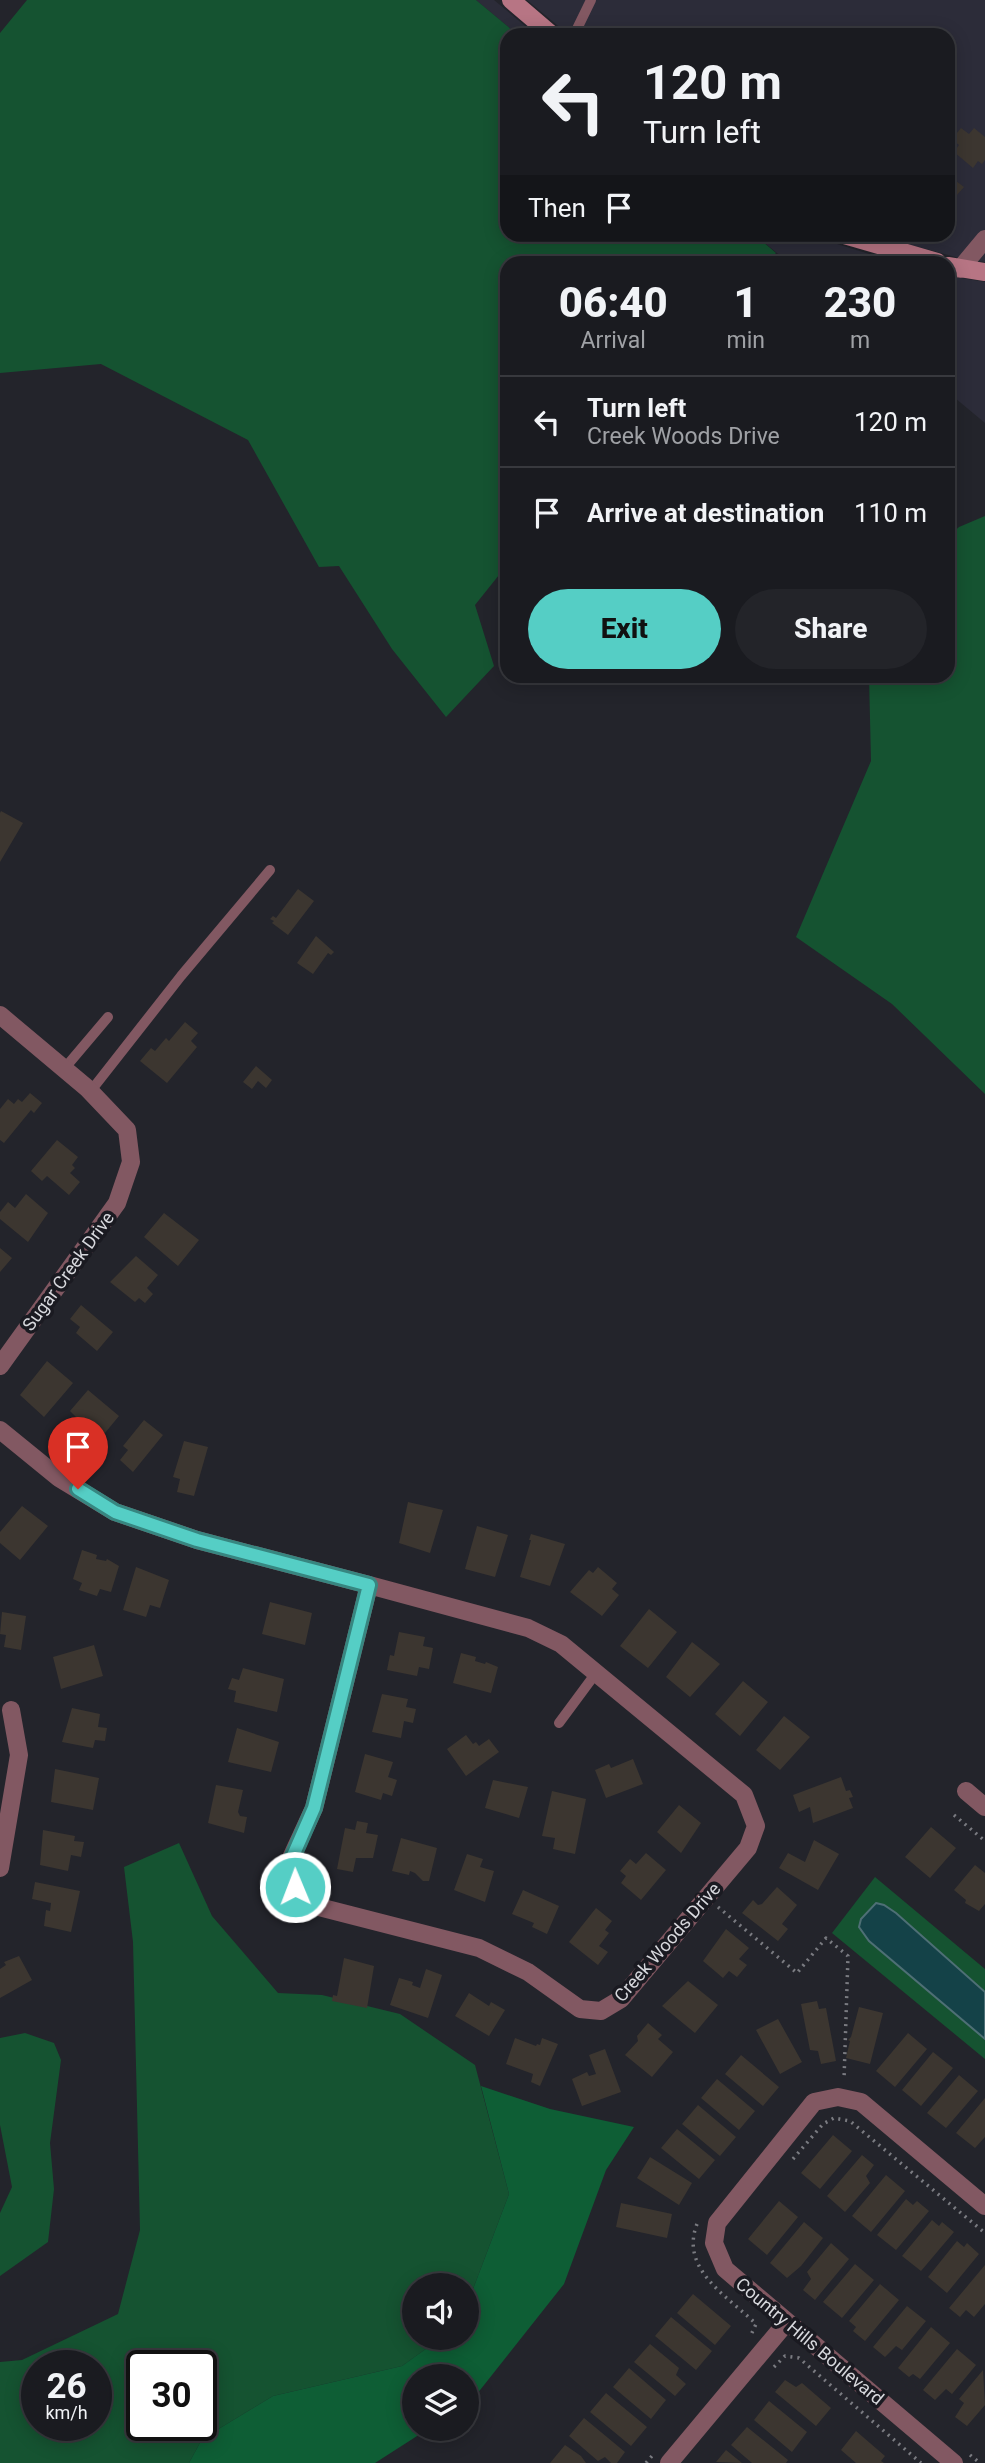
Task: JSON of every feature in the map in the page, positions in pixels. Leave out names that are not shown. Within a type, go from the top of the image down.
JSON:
[{"type":"main road","points":[[522,4],[545,28]]},
{"type":"main road","points":[[868,242],[916,256]]},
{"type":"main road","points":[[955,267],[985,272]]},
{"type":"street","points":[[955,266],[985,239]]},
{"type":"street","points":[[0,1015],[90,1092]]},
{"type":"street","name":"Sugar Creek Drive","points":[[0,1366],[117,1203],[131,1162],[127,1130],[90,1092]]},
{"type":"street","name":"Creek Woods Drive","points":[[0,1430],[59,1478],[115,1512],[197,1540],[369,1585],[528,1628],[561,1644],[744,1795],[756,1826],[748,1848],[621,1999],[601,2011],[580,2009],[528,1972],[479,1948],[318,1908],[295,1887],[292,1858],[314,1808],[369,1585]]},
{"type":"street","points":[[0,1868],[19,1755],[11,1710]]},
{"type":"street","points":[[966,1791],[985,1807]]},
{"type":"street","name":"Country Hills Boulevard","points":[[957,2461],[786,2323],[725,2269],[714,2244],[717,2223],[814,2102],[838,2096],[861,2102],[985,2206]]},
{"type":"street","points":[[662,2458],[786,2323]]},
{"type":"lane","points":[[577,28],[591,0]]},
{"type":"lane","points":[[90,1092],[181,976],[270,870]]},
{"type":"lane","points":[[64,1069],[108,1017]]},
{"type":"lane","points":[[559,1723],[596,1673]]},
{"type":"path","points":[[954,1815],[985,1840]]},
{"type":"path","points":[[714,1903],[797,1973],[826,1938],[848,1956],[844,2081]]},
{"type":"path","points":[[835,2080],[852,2082]]},
{"type":"path","points":[[787,2166],[822,2124],[834,2118],[850,2121],[985,2233]]},
{"type":"path","points":[[699,2220],[693,2244],[697,2262],[714,2289],[756,2325],[744,2345]]},
{"type":"path","points":[[769,2374],[785,2356],[799,2358],[921,2463]]},
{"type":"path","points":[[646,2463],[662,2458]]},
{"type":"path","points":[[957,2461],[981,2463]]},
{"type":"shaded area","points":[[476,0],[494,0],[528,28],[510,28]]},
{"type":"shaded area","points":[[527,0],[985,0],[985,262],[963,259],[900,242],[955,242],[955,28],[561,28]]},
{"type":"shaded area","points":[[764,242],[831,242],[876,256],[781,256]]},
{"type":"shaded area","points":[[955,277],[985,282],[985,423],[955,398]]},
{"type":"green space","points":[[27,0],[476,0],[510,28],[500,28],[500,242],[763,242],[776,253],[773,256],[500,256],[500,574],[475,605],[494,666],[446,717],[392,649],[339,566],[319,567],[248,440],[101,364],[0,373],[0,33]]},
{"type":"green space","points":[[985,516],[985,1094],[892,1004],[796,937],[871,761],[869,683],[955,683],[955,531]]},
{"type":"green space","points":[[179,1843],[212,1916],[278,1993],[322,1995],[400,2014],[475,2065],[509,2194],[479,2273],[402,2273],[402,2350],[424,2350],[402,2366],[273,2396],[217,2430],[217,2350],[126,2350],[126,2441],[201,2441],[189,2463],[0,2463],[0,2362],[21,2360],[21,2441],[112,2441],[112,2350],[43,2350],[118,2314],[140,2230],[133,1942],[124,1867]]},
{"type":"green space","points":[[875,1877],[985,1969],[985,2059],[832,1933]]},
{"type":"green space","points":[[25,2033],[54,2043],[61,2060],[50,2143],[54,2189],[48,2242],[0,2276],[0,2213],[12,2187],[0,2125],[0,2038]]},
{"type":"green space","points":[[481,2086],[550,2109],[634,2127],[606,2170],[564,2284],[479,2391],[479,2364],[405,2364],[424,2350],[479,2350],[479,2273],[509,2194]]},
{"type":"green space","points":[[402,2366],[402,2441],[409,2441],[375,2463],[189,2463],[201,2441],[217,2441],[217,2430],[273,2396]]},
{"type":"water","points":[[876,1903],[896,1913],[985,1992],[985,2039],[869,1941],[859,1927],[861,1919]]},
{"type":"building","points":[[961,128],[969,134],[974,128],[985,137],[985,160],[982,164],[978,161],[973,168],[955,153],[959,145],[955,142],[955,135]]},
{"type":"building","points":[[955,180],[964,187],[955,197]]},
{"type":"building","points":[[1,811],[23,823],[0,862],[0,813]]},
{"type":"building","points":[[298,889],[314,901],[288,935],[270,919],[273,916],[276,918]]},
{"type":"building","points":[[316,936],[334,952],[331,955],[328,953],[313,974],[297,963]]},
{"type":"building","points":[[185,1022],[198,1033],[191,1041],[197,1047],[167,1083],[140,1061],[151,1048],[155,1051],[166,1038],[169,1041]]},
{"type":"building","points":[[256,1066],[272,1080],[266,1088],[258,1081],[252,1089],[243,1082]]},
{"type":"building","points":[[30,1093],[42,1103],[34,1113],[31,1110],[4,1143],[0,1140],[0,1109],[8,1099],[14,1104],[18,1099],[22,1102]]},
{"type":"building","points":[[57,1140],[78,1157],[72,1165],[75,1168],[70,1173],[80,1182],[69,1195],[47,1176],[42,1181],[31,1171]]},
{"type":"building","points":[[26,1194],[48,1213],[28,1242],[0,1219],[0,1212],[8,1202],[15,1208]]},
{"type":"building","points":[[164,1213],[199,1240],[178,1266],[144,1237]]},
{"type":"building","points":[[0,1248],[12,1258],[0,1272]]},
{"type":"building","points":[[136,1256],[158,1275],[147,1288],[153,1294],[145,1303],[139,1298],[135,1302],[110,1282]]},
{"type":"building","points":[[81,1305],[113,1332],[97,1351],[76,1333],[80,1327],[70,1319]]},
{"type":"building","points":[[47,1361],[73,1383],[44,1417],[20,1395]]},
{"type":"building","points":[[88,1390],[119,1416],[90,1451],[77,1440],[90,1425],[83,1420],[81,1422],[70,1411]]},
{"type":"building","points":[[144,1420],[163,1435],[133,1472],[120,1460],[128,1450],[123,1446]]},
{"type":"building","points":[[184,1441],[208,1447],[194,1496],[177,1492],[180,1479],[173,1477]]},
{"type":"building","points":[[408,1502],[443,1510],[430,1553],[399,1543]]},
{"type":"building","points":[[22,1506],[48,1526],[20,1560],[0,1543],[0,1532]]},
{"type":"building","points":[[477,1526],[508,1535],[495,1577],[465,1569]]},
{"type":"building","points":[[531,1534],[565,1544],[550,1586],[520,1577]]},
{"type":"building","points":[[82,1550],[97,1555],[96,1559],[107,1559],[119,1566],[111,1592],[100,1589],[97,1596],[79,1590],[82,1583],[73,1579]]},
{"type":"building","points":[[136,1567],[169,1580],[160,1608],[150,1605],[146,1617],[123,1610]]},
{"type":"building","points":[[598,1567],[617,1583],[612,1589],[619,1595],[602,1616],[570,1592],[589,1570],[593,1573]]},
{"type":"building","points":[[270,1602],[312,1613],[305,1645],[262,1634]]},
{"type":"building","points":[[649,1609],[677,1632],[648,1668],[620,1646]]},
{"type":"building","points":[[2,1612],[26,1616],[21,1650],[4,1647],[6,1635],[0,1634]]},
{"type":"building","points":[[399,1632],[425,1637],[423,1646],[433,1648],[429,1669],[419,1667],[417,1676],[387,1670],[390,1655],[394,1656]]},
{"type":"building","points":[[692,1642],[720,1664],[690,1697],[666,1677]]},
{"type":"building","points":[[94,1645],[103,1676],[61,1689],[53,1657]]},
{"type":"building","points":[[461,1653],[476,1657],[475,1661],[498,1667],[491,1693],[453,1683]]},
{"type":"building","points":[[243,1668],[284,1679],[277,1712],[234,1702],[236,1691],[228,1689],[232,1678],[239,1680]]},
{"type":"building","points":[[743,1681],[768,1702],[740,1736],[715,1714]]},
{"type":"building","points":[[382,1694],[408,1699],[406,1707],[416,1709],[413,1723],[404,1721],[401,1738],[372,1732]]},
{"type":"building","points":[[72,1708],[100,1714],[98,1727],[107,1728],[105,1741],[95,1740],[93,1748],[62,1742]]},
{"type":"building","points":[[784,1716],[810,1737],[780,1770],[756,1750]]},
{"type":"building","points":[[237,1728],[279,1742],[271,1772],[228,1762]]},
{"type":"building","points":[[466,1735],[473,1744],[476,1742],[479,1746],[489,1739],[499,1752],[466,1776],[447,1749]]},
{"type":"building","points":[[365,1754],[393,1762],[388,1777],[397,1780],[392,1796],[383,1793],[381,1800],[355,1792]]},
{"type":"building","points":[[633,1759],[643,1784],[606,1798],[595,1770],[609,1764],[611,1768]]},
{"type":"building","points":[[55,1769],[99,1778],[93,1810],[51,1802]]},
{"type":"building","points":[[841,1777],[846,1791],[850,1790],[853,1797],[849,1798],[853,1808],[813,1823],[810,1807],[799,1812],[793,1795]]},
{"type":"building","points":[[493,1780],[528,1787],[519,1818],[485,1808]]},
{"type":"building","points":[[216,1785],[243,1790],[238,1812],[240,1816],[247,1817],[244,1833],[208,1823]]},
{"type":"building","points":[[552,1791],[586,1799],[575,1854],[553,1849],[555,1838],[542,1836]]},
{"type":"building","points":[[679,1805],[701,1823],[681,1853],[657,1832]]},
{"type":"building","points":[[357,1821],[368,1823],[366,1833],[378,1835],[373,1858],[356,1858],[353,1872],[337,1869],[345,1828],[355,1830]]},
{"type":"building","points":[[931,1827],[956,1848],[930,1878],[905,1857]]},
{"type":"building","points":[[43,1830],[75,1836],[74,1841],[84,1842],[81,1857],[71,1855],[68,1871],[40,1865]]},
{"type":"building","points":[[401,1838],[437,1848],[429,1881],[423,1881],[410,1871],[409,1875],[392,1871]]},
{"type":"building","points":[[814,1840],[839,1854],[818,1890],[779,1868],[788,1853],[805,1862]]},
{"type":"building","points":[[646,1853],[666,1870],[641,1900],[621,1883],[626,1876],[620,1871],[630,1859],[636,1864]]},
{"type":"building","points":[[467,1854],[483,1859],[480,1867],[494,1871],[485,1902],[454,1890]]},
{"type":"building","points":[[975,1865],[985,1873],[985,1904],[979,1911],[965,1903],[966,1900],[954,1890]]},
{"type":"building","points":[[35,1882],[80,1891],[71,1932],[44,1926],[46,1910],[50,1911],[51,1903],[32,1899]]},
{"type":"building","points":[[777,1887],[797,1905],[782,1924],[788,1929],[778,1941],[742,1913],[753,1900],[758,1905],[762,1904]]},
{"type":"building","points":[[523,1890],[559,1906],[547,1934],[532,1927],[534,1923],[512,1914]]},
{"type":"building","points":[[596,1908],[612,1921],[605,1930],[609,1933],[599,1946],[608,1952],[598,1965],[569,1942]]},
{"type":"building","points":[[726,1929],[749,1948],[739,1959],[747,1965],[737,1977],[729,1971],[723,1978],[703,1961]]},
{"type":"building","points":[[19,1956],[32,1980],[0,1998],[0,1969],[6,1965],[4,1962]]},
{"type":"building","points":[[344,1958],[374,1966],[367,2008],[332,2001],[333,1995],[337,1996]]},
{"type":"building","points":[[426,1969],[442,1975],[428,2018],[390,2005],[399,1978],[413,1982],[412,1985],[420,1988]]},
{"type":"building","points":[[688,1981],[718,2005],[695,2033],[662,2006]]},
{"type":"building","points":[[469,1993],[489,2006],[491,2002],[505,2010],[489,2036],[455,2016]]},
{"type":"building","points":[[817,2001],[819,2009],[826,2008],[836,2061],[821,2064],[818,2051],[810,2050],[801,2004]]},
{"type":"building","points":[[859,2007],[883,2013],[870,2064],[846,2058],[848,2040]]},
{"type":"building","points":[[778,2019],[802,2062],[780,2074],[756,2030]]},
{"type":"building","points":[[648,2023],[662,2035],[658,2039],[673,2052],[652,2077],[625,2055],[638,2041],[637,2036]]},
{"type":"building","points":[[908,2033],[927,2049],[895,2087],[876,2071]]},
{"type":"building","points":[[515,2038],[536,2046],[540,2045],[542,2038],[558,2044],[540,2086],[531,2082],[533,2074],[506,2064]]},
{"type":"building","points":[[605,2049],[621,2092],[582,2106],[572,2079],[587,2072],[589,2076],[596,2074],[589,2055]]},
{"type":"building","points":[[933,2052],[953,2068],[921,2106],[902,2090]]},
{"type":"building","points":[[741,2055],[779,2087],[763,2106],[725,2074]]},
{"type":"building","points":[[959,2075],[978,2091],[946,2128],[927,2113]]},
{"type":"building","points":[[717,2079],[755,2111],[739,2130],[701,2098]]},
{"type":"building","points":[[985,2098],[985,2137],[975,2148],[956,2133]]},
{"type":"building","points":[[698,2105],[736,2137],[720,2156],[682,2124]]},
{"type":"building","points":[[677,2129],[715,2160],[699,2179],[661,2148]]},
{"type":"building","points":[[833,2135],[852,2151],[820,2189],[801,2173]]},
{"type":"building","points":[[862,2155],[874,2165],[866,2176],[870,2183],[845,2212],[827,2196]]},
{"type":"building","points":[[650,2157],[692,2183],[679,2205],[637,2178]]},
{"type":"building","points":[[886,2175],[905,2191],[871,2232],[852,2216]]},
{"type":"building","points":[[906,2199],[913,2205],[917,2201],[929,2211],[896,2250],[877,2235]]},
{"type":"building","points":[[779,2201],[798,2217],[767,2255],[748,2239]]},
{"type":"building","points":[[621,2203],[672,2214],[667,2238],[616,2227]]},
{"type":"building","points":[[932,2220],[939,2226],[942,2222],[954,2232],[921,2271],[902,2256]]},
{"type":"building","points":[[804,2222],[823,2238],[801,2266],[787,2278],[770,2263]]},
{"type":"building","points":[[957,2241],[964,2247],[967,2243],[979,2254],[947,2293],[928,2277]]},
{"type":"building","points":[[831,2243],[849,2259],[815,2300],[803,2290],[811,2279],[807,2272]]},
{"type":"building","points":[[855,2264],[874,2280],[842,2318],[823,2302]]},
{"type":"building","points":[[985,2265],[985,2304],[974,2317],[966,2310],[960,2317],[949,2308]]},
{"type":"building","points":[[880,2284],[899,2300],[865,2341],[853,2331],[856,2327],[849,2321]]},
{"type":"building","points":[[693,2294],[731,2326],[715,2345],[677,2313]]},
{"type":"building","points":[[907,2306],[926,2321],[902,2350],[896,2346],[885,2357],[873,2347]]},
{"type":"building","points":[[671,2317],[712,2351],[696,2370],[655,2336]]},
{"type":"building","points":[[931,2327],[950,2343],[920,2379],[913,2374],[909,2377],[898,2368]]},
{"type":"building","points":[[650,2344],[679,2368],[676,2375],[686,2384],[675,2396],[634,2362]]},
{"type":"building","points":[[957,2349],[976,2365],[952,2394],[946,2389],[935,2400],[923,2390]]},
{"type":"building","points":[[629,2368],[666,2400],[651,2419],[613,2387]]},
{"type":"building","points":[[983,2370],[985,2405],[967,2426],[955,2417],[964,2403],[959,2399]]},
{"type":"building","points":[[785,2380],[796,2387],[802,2383],[831,2408],[816,2426],[775,2392]]},
{"type":"building","points":[[606,2393],[647,2427],[631,2446],[590,2412]]},
{"type":"building","points":[[769,2401],[807,2432],[792,2452],[754,2420]]},
{"type":"building","points":[[584,2418],[625,2452],[617,2463],[611,2463],[605,2457],[598,2461],[569,2436]]},
{"type":"building","points":[[747,2427],[788,2460],[786,2463],[752,2463],[731,2445]]},
{"type":"building","points":[[856,2431],[885,2456],[881,2461],[884,2463],[856,2463],[841,2450]]},
{"type":"building","points":[[565,2445],[581,2456],[586,2463],[550,2463]]},
{"type":"building","points":[[726,2450],[742,2463],[716,2462]]},
{"type":"route","points":[[78,1489],[115,1512],[197,1540],[369,1585],[314,1808],[292,1858],[295,1887]]}]
